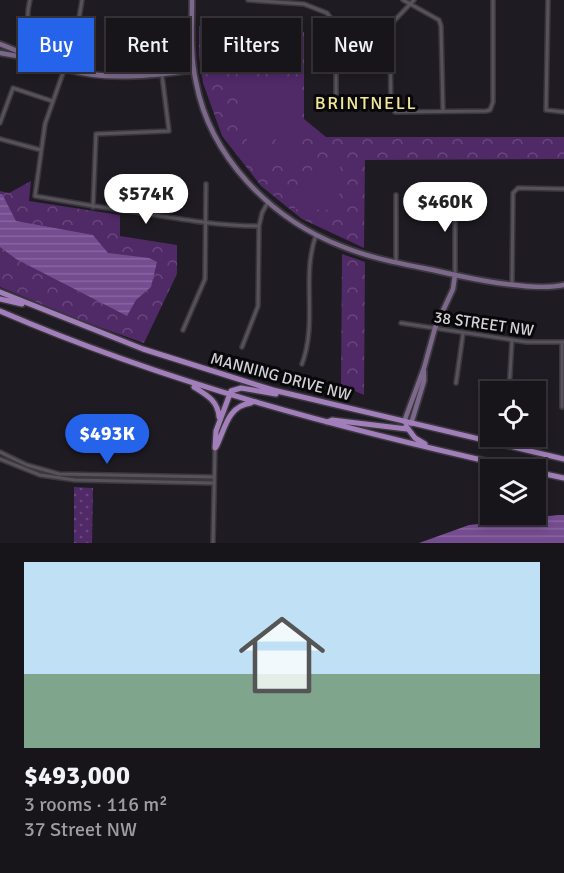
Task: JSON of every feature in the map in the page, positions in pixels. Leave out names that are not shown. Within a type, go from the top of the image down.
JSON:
[{"type":"main road","name":"MANNING DRIVE NW","points":[[0,292],[111,337],[207,370],[287,394],[404,422]]},
{"type":"main road","points":[[0,299],[32,306]]},
{"type":"main road","name":"MANNING DRIVE NW","points":[[0,311],[107,354],[256,404],[480,459]]},
{"type":"main road","points":[[185,382],[211,398],[217,407],[218,424]]},
{"type":"main road","points":[[215,448],[218,424],[228,395],[235,388],[287,394]]},
{"type":"main road","points":[[215,448],[226,421],[234,410],[248,403],[256,404]]},
{"type":"main road","points":[[325,422],[332,420],[409,426],[564,459]]},
{"type":"main road","points":[[404,422],[409,426],[415,438],[431,448]]},
{"type":"main road","points":[[546,474],[564,476]]},
{"type":"street","points":[[29,18],[30,0]]},
{"type":"street","points":[[79,18],[82,0]]},
{"type":"street","points":[[192,0],[194,70],[202,108],[215,136],[242,175],[268,202],[292,221],[350,250],[396,262],[455,275],[534,287],[564,285]]},
{"type":"street","points":[[248,0],[304,2],[327,13],[336,25],[336,108]]},
{"type":"street","points":[[403,0],[440,20],[443,111]]},
{"type":"street","points":[[414,0],[394,21],[390,31],[391,110],[395,112],[490,110],[493,102],[493,0]]},
{"type":"street","points":[[548,0],[546,110],[564,112]]},
{"type":"street","points":[[0,44],[18,50]]},
{"type":"street","points":[[0,53],[18,58]]},
{"type":"street","points":[[80,72],[98,75],[162,75],[194,70]]},
{"type":"street","points":[[62,72],[45,124],[35,196],[93,207],[206,223],[259,226]]},
{"type":"street","points":[[93,207],[96,134],[169,131],[162,75]]},
{"type":"street","points":[[0,123],[13,88],[52,101]]},
{"type":"street","points":[[0,139],[41,150]]},
{"type":"street","points":[[183,330],[205,279],[206,184]]},
{"type":"street","points":[[147,214],[149,187]]},
{"type":"street","points":[[512,283],[512,196],[514,191],[521,188],[564,189]]},
{"type":"street","points":[[404,422],[424,368],[435,328],[453,289],[455,190]]},
{"type":"street","points":[[396,195],[396,262]]},
{"type":"street","points":[[242,347],[258,306],[259,226],[268,202]]},
{"type":"street","points":[[302,364],[310,336],[310,259],[316,235]]},
{"type":"street","name":"38 STREET NW","points":[[401,322],[512,340],[563,342]]},
{"type":"street","points":[[456,383],[463,333]]},
{"type":"street","points":[[510,381],[512,340]]},
{"type":"street","points":[[562,406],[563,342]]},
{"type":"street","points":[[409,426],[424,381],[424,368]]},
{"type":"street","points":[[213,543],[215,448]]},
{"type":"street","points":[[0,452],[35,468],[59,474],[213,477]]},
{"type":"street","points":[[0,459],[40,475],[75,480],[213,483]]},
{"type":"green space","points":[[199,26],[202,26],[202,72],[301,72],[301,32],[304,32],[304,119],[326,137],[564,137],[564,159],[365,160],[364,248],[302,219],[261,186],[222,136],[203,83],[199,56]]},
{"type":"green space","points":[[241,81],[301,81],[301,121],[241,121]]},
{"type":"green space","points":[[247,122],[269,122],[269,160],[247,160]]},
{"type":"green space","points":[[276,123],[298,123],[298,161],[276,161]]},
{"type":"green space","points":[[340,162],[339,207],[337,210],[295,209],[299,190],[307,175],[320,166]]},
{"type":"green space","points":[[31,181],[29,201],[120,215],[120,236],[177,245],[177,274],[144,343],[79,320],[0,287],[0,191],[9,193]]},
{"type":"green space","points":[[342,254],[365,262],[364,395],[341,385]]},
{"type":"green space","points":[[74,487],[93,488],[92,543],[74,543]]},
{"type":"shaded area","points":[[0,194],[16,221],[93,235],[108,253],[149,258],[157,262],[151,287],[136,300],[127,316],[16,259],[0,247]]},
{"type":"shaded area","points":[[564,515],[564,543],[419,543],[469,525],[546,525],[546,516]]},
{"type":"district","name":"BRINTNELL","points":[[366,103]]}]
